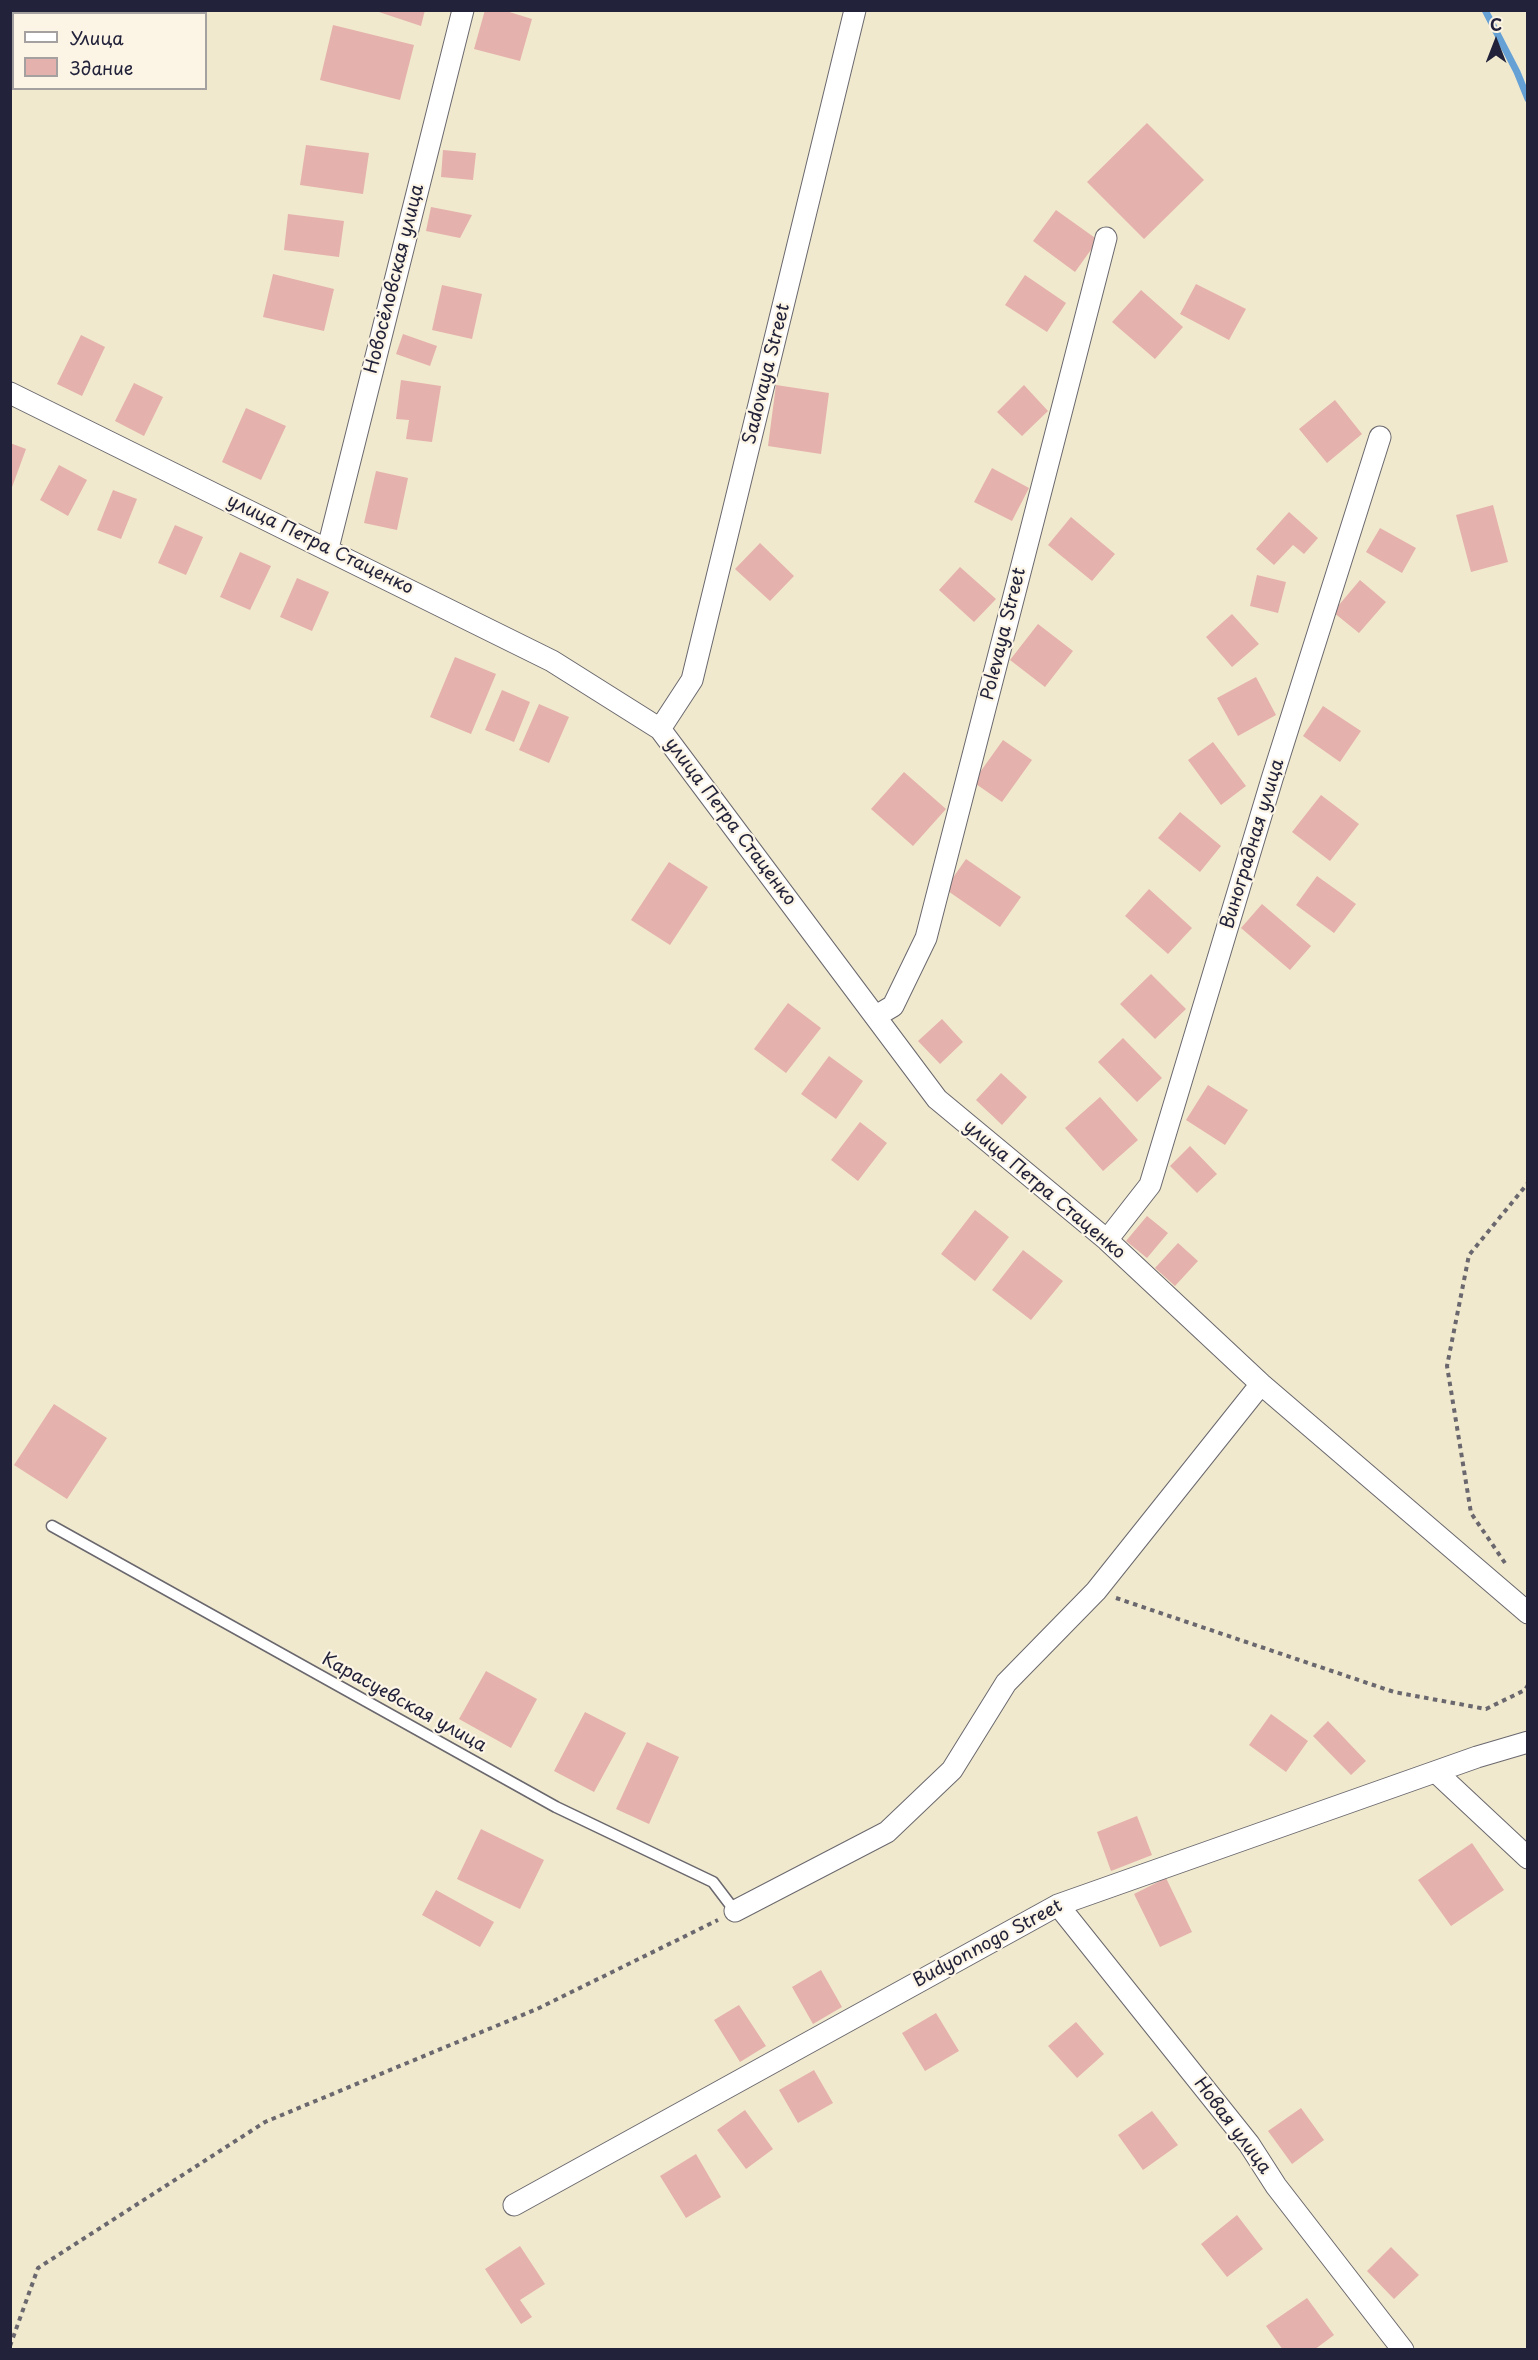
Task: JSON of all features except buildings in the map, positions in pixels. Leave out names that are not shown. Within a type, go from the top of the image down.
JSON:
[{"type":"street","name":"Новосёловская улица","points":[[328,548],[463,10]]},
{"type":"street","name":"Sadovaya Street","points":[[660,729],[692,680],[855,10]]},
{"type":"street","name":"Polevaya Street","points":[[876,1016],[893,1006],[926,938],[1106,238]]},
{"type":"street","name":"улица Петра Стаценко","points":[[10,393],[328,548],[552,661],[660,729],[937,1099],[1107,1240],[1261,1384],[1527,1613]]},
{"type":"street","name":"Виноградная улица","points":[[1107,1240],[1150,1185],[1272,779],[1380,437]]},
{"type":"street","points":[[735,1911],[887,1832],[952,1770],[1006,1683],[1096,1591],[1261,1384]]},
{"type":"street","name":"Budyonnogo Street","points":[[514,2205],[1058,1905],[1527,1742]]},
{"type":"street","points":[[1436,1772],[1527,1858]]},
{"type":"street","name":"Новая улица","points":[[1058,1905],[1249,2144],[1276,2186],[1403,2349]]},
{"type":"lane","name":"Карасуевская улица","points":[[52,1526],[556,1807],[713,1882],[735,1911]]},
{"type":"path","points":[[1509,1568],[1471,1513],[1447,1366],[1469,1255],[1527,1183]]},
{"type":"path","points":[[1096,1591],[1394,1692],[1486,1709],[1525,1690],[1527,1685]]},
{"type":"path","points":[[10,2346],[38,2268],[265,2122],[537,2008],[735,1911]]},
{"type":"waterway","points":[[1485,10],[1517,72],[1528,99]]}]
